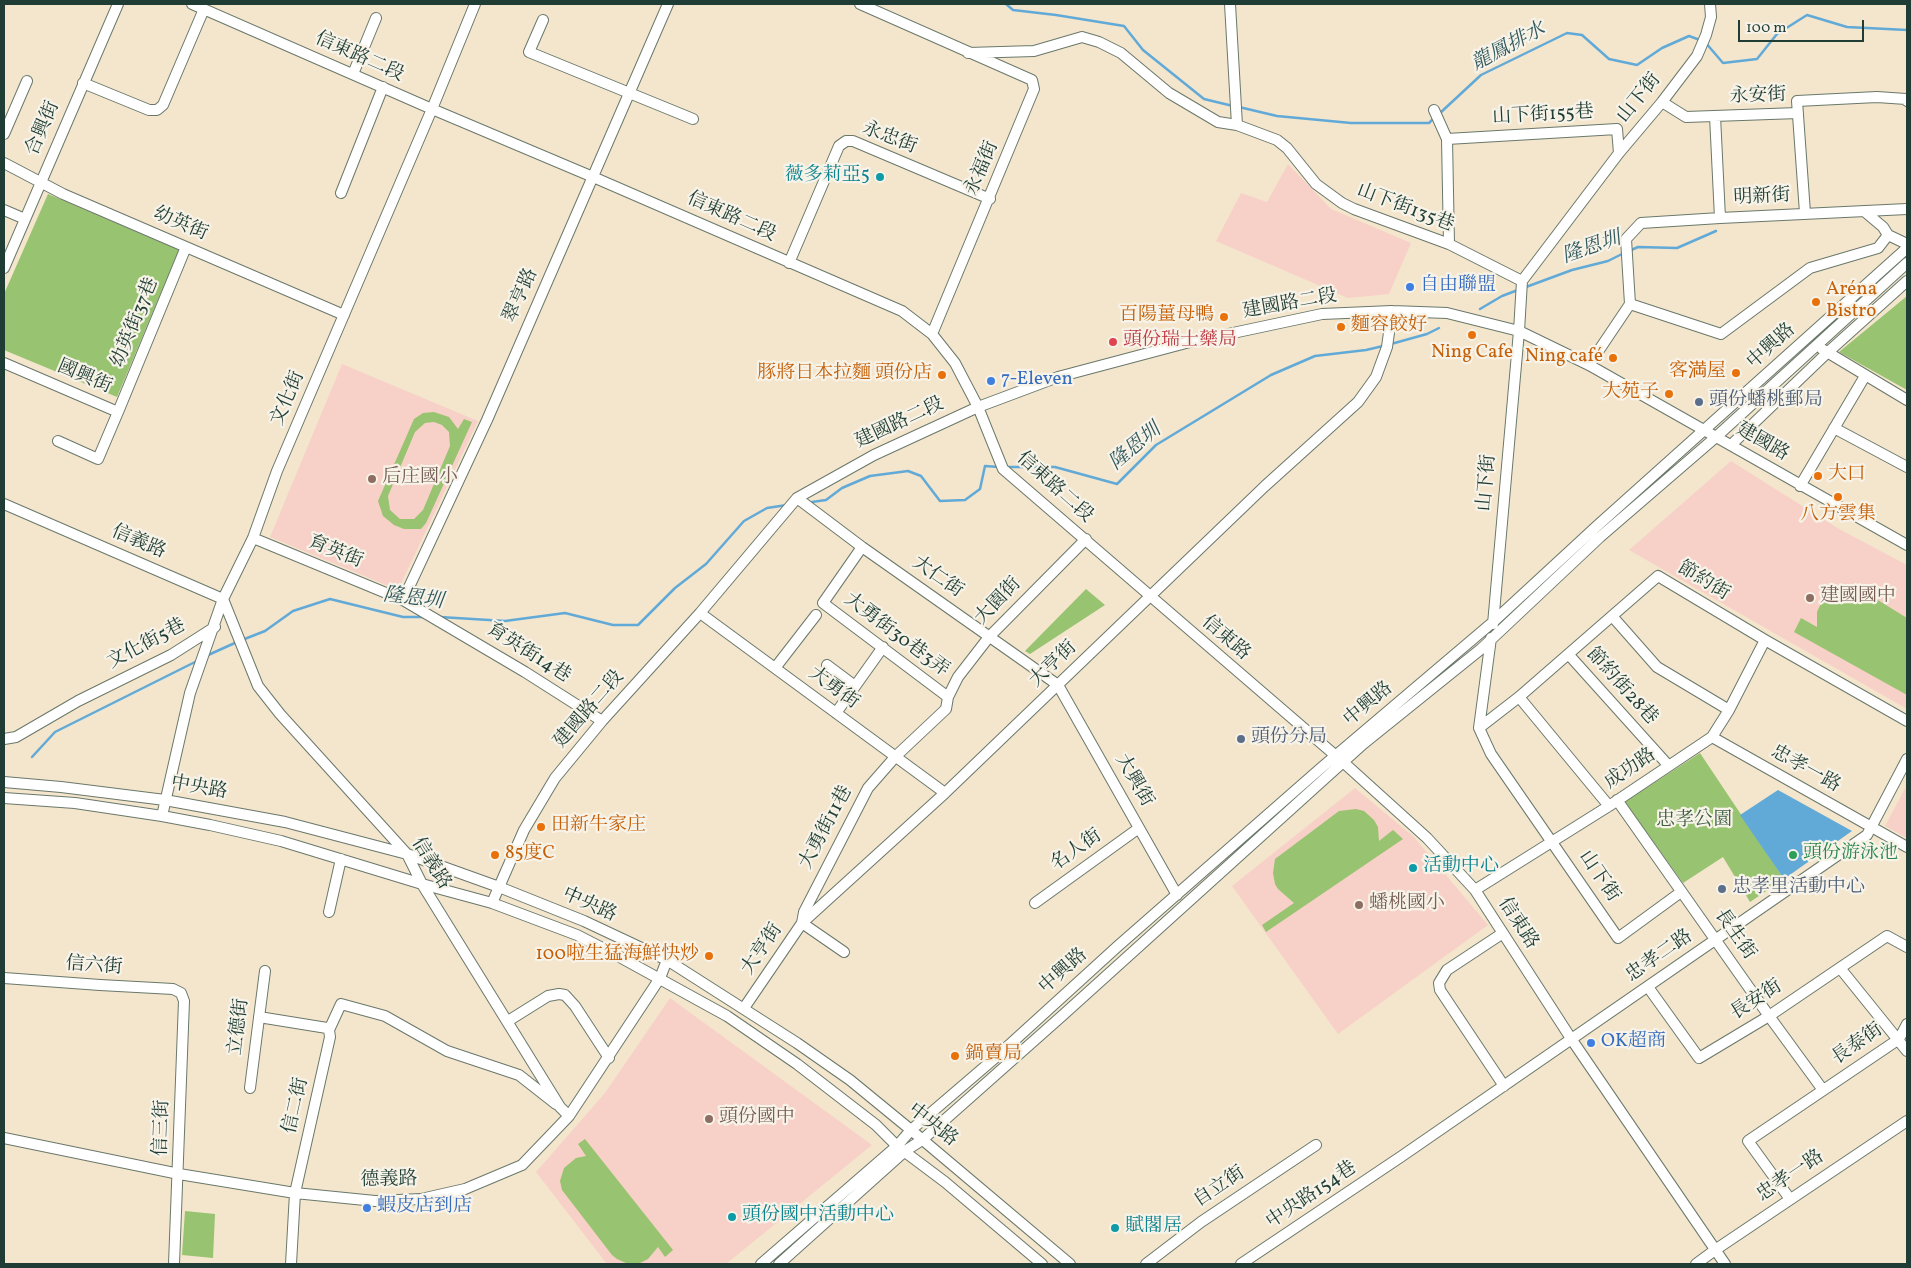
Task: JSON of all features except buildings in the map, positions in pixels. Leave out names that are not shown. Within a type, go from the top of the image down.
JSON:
[{"type":"street","name":"合興街","points":[[4,268],[118,4]]},
{"type":"street","name":"信東路二段","points":[[192,4],[902,311],[932,334],[955,363],[978,407],[1002,467],[1150,597]]},
{"type":"street","name":"文化街","points":[[162,816],[190,693],[215,627],[223,599],[253,538],[277,471],[475,4]]},
{"type":"street","name":"翠亨路","points":[[403,600],[487,420],[628,92],[668,4]]},
{"type":"street","points":[[860,4],[968,53]]},
{"type":"street","points":[[1230,4],[1237,121]]},
{"type":"street","name":"山下街","points":[[1681,892],[1618,938],[1491,754],[1479,728],[1493,622],[1522,286],[1619,153],[1662,102],[1700,50],[1711,17],[1710,4]]},
{"type":"street","points":[[83,83],[149,110],[157,110],[163,105],[204,9]]},
{"type":"street","points":[[353,74],[376,18]]},
{"type":"street","points":[[543,20],[529,52],[692,119]]},
{"type":"street","name":"山下街135巷","points":[[968,53],[1034,51],[1082,37],[1099,42],[1121,53],[1169,93],[1218,122],[1237,121],[1277,140],[1287,148],[1316,184],[1342,203],[1449,244],[1522,286]]},
{"type":"street","name":"永福街","points":[[932,334],[990,199],[1034,89],[1032,80],[968,53]]},
{"type":"street","points":[[4,134],[27,81]]},
{"type":"street","points":[[341,193],[383,88]]},
{"type":"street","name":"永安街","points":[[1662,102],[1686,117],[1798,113],[1797,101],[1877,97],[1906,99],[1907,101]]},
{"type":"street","points":[[1434,112],[1447,139],[1449,244]]},
{"type":"street","points":[[1798,113],[1805,214]]},
{"type":"street","points":[[1714,116],[1720,218]]},
{"type":"street","name":"山下街155巷","points":[[1447,139],[1617,129],[1619,153]]},
{"type":"street","name":"永忠街","points":[[789,263],[839,146],[846,141],[853,141],[990,199]]},
{"type":"street","name":"幼英街","points":[[4,163],[63,194],[344,315]]},
{"type":"street","name":"明新街","points":[[1630,304],[1626,248],[1641,224],[1720,218],[1907,209]]},
{"type":"street","points":[[4,210],[25,219]]},
{"type":"street","points":[[1864,211],[1883,227],[1888,235],[1907,244]]},
{"type":"street","points":[[1589,365],[1630,304],[1721,334],[1810,268],[1878,248],[1888,235]]},
{"type":"street","name":"幼英街37巷","points":[[118,412],[186,247]]},
{"type":"street","name":"中興路","points":[[761,1264],[901,1148],[922,1140],[1597,526],[1907,248]]},
{"type":"street","name":"中興路","points":[[779,1264],[901,1148],[911,1130],[995,1058],[1177,894],[1340,759],[1363,744],[1491,640],[1600,537],[1716,437],[1907,263]]},
{"type":"street","points":[[1731,446],[1827,353],[1907,281]]},
{"type":"street","name":"建國路二段","points":[[492,902],[524,830],[554,778],[700,613],[796,498],[874,455],[978,407],[1058,377],[1186,343],[1322,314],[1392,311],[1447,313],[1519,331]]},
{"type":"street","name":"大亨街","points":[[744,1008],[802,923],[945,793],[1265,486],[1358,402],[1376,377],[1388,344],[1392,311]]},
{"type":"street","name":"建國路","points":[[1519,331],[1589,365],[1907,545]]},
{"type":"street","points":[[1816,345],[1907,400]]},
{"type":"street","name":"國興街","points":[[4,362],[118,412],[98,459],[58,441]]},
{"type":"street","points":[[1800,486],[1865,376]]},
{"type":"street","points":[[1834,428],[1907,467]]},
{"type":"street","name":"大仁街","points":[[796,498],[862,547],[1058,685]]},
{"type":"street","name":"信義路","points":[[4,504],[223,599],[258,686],[280,714],[407,854],[422,884],[560,1107],[569,1116]]},
{"type":"street","name":"育英街","points":[[253,538],[403,600],[432,616]]},
{"type":"street","name":"大園街","points":[[896,756],[946,709],[948,697],[958,677],[989,636],[1086,539]]},
{"type":"street","name":"大勇街30巷3弄","points":[[862,547],[823,603],[948,697]]},
{"type":"street","name":"節約街","points":[[1479,728],[1519,697],[1658,576],[1907,721]]},
{"type":"street","name":"信東路","points":[[1150,597],[1340,759],[1427,838],[1475,890],[1572,1040],[1725,1264]]},
{"type":"street","name":"大勇街","points":[[700,613],[945,793]]},
{"type":"street","points":[[775,668],[816,615]]},
{"type":"street","name":"育英街14巷","points":[[432,616],[526,672],[602,722]]},
{"type":"street","points":[[1612,616],[1657,667],[1729,710]]},
{"type":"street","name":"文化街5巷","points":[[4,739],[16,737],[95,692],[171,655],[215,627]]},
{"type":"street","name":"成功路","points":[[1475,890],[1613,803],[1712,737],[1729,710],[1766,640]]},
{"type":"street","points":[[836,713],[883,647]]},
{"type":"street","name":"節約街28巷","points":[[1569,654],[1668,765]]},
{"type":"street","points":[[827,666],[855,686]]},
{"type":"street","name":"大興街","points":[[1058,685],[1177,894]]},
{"type":"street","name":"長生街","points":[[1519,697],[1613,803],[1681,892],[1824,1090]]},
{"type":"street","name":"忠孝一路","points":[[1712,737],[1907,847]]},
{"type":"street","name":"大勇街11巷","points":[[802,923],[804,912],[868,788],[896,756]]},
{"type":"street","name":"忠孝二路","points":[[1402,1156],[1867,835],[1907,758]]},
{"type":"street","name":"中央路","points":[[4,782],[165,800],[285,822],[407,854],[499,886],[584,921],[667,960],[798,1043],[911,1130],[1070,1264]]},
{"type":"street","name":"中央路","points":[[4,798],[75,803],[210,824],[281,841],[422,884],[492,902],[577,935],[660,978],[727,1016],[797,1064],[876,1125],[901,1148],[945,1182],[1042,1264]]},
{"type":"street","name":"名人街","points":[[1035,902],[1139,828]]},
{"type":"street","points":[[329,912],[341,859]]},
{"type":"street","points":[[802,923],[844,952]]},
{"type":"street","points":[[1502,934],[1447,970],[1439,983],[1440,990],[1504,1086]]},
{"type":"street","name":"長安街","points":[[1648,987],[1699,1058],[1769,1016],[1887,936],[1907,947]]},
{"type":"street","name":"德義路","points":[[4,1138],[179,1174],[295,1193],[375,1202],[421,1199],[465,1189],[522,1165],[569,1116],[660,978],[667,960]]},
{"type":"street","points":[[1840,968],[1907,1051]]},
{"type":"street","name":"立德街","points":[[250,1088],[265,971]]},
{"type":"street","name":"信六街","points":[[4,978],[173,989],[181,993]]},
{"type":"street","name":"信三街","points":[[174,1264],[179,1174],[184,1001],[181,993]]},
{"type":"street","points":[[508,1021],[548,996],[565,995],[575,1006],[609,1058]]},
{"type":"street","name":"信二街","points":[[291,1264],[295,1193],[330,1037],[328,1029],[342,1004],[385,1016],[447,1051],[519,1075],[560,1107]]},
{"type":"street","points":[[259,1017],[328,1029]]},
{"type":"street","name":"長泰街","points":[[1790,1199],[1748,1141],[1899,1039],[1907,1024]]},
{"type":"street","points":[[995,1058],[1003,1067]]},
{"type":"street","name":"忠孝一路","points":[[1696,1264],[1907,1121]]},
{"type":"street","name":"自立街","points":[[1146,1264],[1201,1222],[1316,1145]]},
{"type":"street","name":"中央路154巷","points":[[1241,1264],[1402,1156]]},
{"type":"shaded area","points":[[1288,164],[1331,209],[1411,243],[1389,294],[1348,298],[1216,241],[1241,193],[1267,202]]},
{"type":"shaded area","name":"后庄國小","points":[[342,364],[478,421],[398,590],[270,537]]},
{"type":"shaded area","name":"建國國中","points":[[1731,461],[1839,529],[1907,565],[1907,709],[1629,550]]},
{"type":"shaded area","points":[[1907,785],[1907,838],[1885,826]]},
{"type":"shaded area","name":"蟠桃國小","points":[[1355,788],[1414,837],[1488,925],[1338,1034],[1232,886]]},
{"type":"shaded area","name":"頭份國中","points":[[670,998],[872,1145],[726,1264],[607,1264],[536,1172],[605,1093]]},
{"type":"green space","points":[[48,194],[179,250],[117,397],[4,350],[4,294]]},
{"type":"green space","points":[[1907,296],[1907,390],[1839,352]]},
{"type":"green space","points":[[434,412],[449,417],[458,429],[464,419],[472,422],[426,523],[421,529],[404,529],[394,525],[383,516],[378,501],[414,419],[423,413]],"holes":[[[434,422],[442,425],[449,432],[450,446],[423,510],[414,519],[400,519],[390,510],[388,496],[415,432],[425,423]]]},
{"type":"green space","points":[[1855,586],[1907,618],[1907,695],[1794,632],[1801,618],[1817,627],[1817,612],[1823,599],[1836,589]]},
{"type":"green space","points":[[1086,589],[1105,605],[1030,654],[1025,651]]},
{"type":"green space","name":"忠孝公園","points":[[1700,753],[1784,879],[1750,902],[1723,857],[1683,883],[1625,802]]},
{"type":"green space","points":[[1356,809],[1364,811],[1374,820],[1378,827],[1379,841],[1393,830],[1403,839],[1266,932],[1262,925],[1294,903],[1275,884],[1273,873],[1275,859],[1339,811]]},
{"type":"green space","points":[[585,1139],[673,1250],[665,1257],[658,1247],[648,1259],[640,1263],[626,1263],[617,1259],[562,1190],[560,1181],[564,1168],[576,1158],[586,1156],[578,1144]]},
{"type":"green space","points":[[185,1211],[215,1214],[213,1258],[182,1255]]},
{"type":"water","name":"頭份游泳池","points":[[1778,790],[1852,831],[1784,879],[1740,815]]},
{"type":"waterway","name":"龍鳳排水","points":[[1006,4],[1013,10],[1124,26],[1143,50],[1204,99],[1233,106]]},
{"type":"waterway","name":"龍鳳排水","points":[[1705,42],[1723,63],[1757,59],[1777,34],[1807,15],[1847,27],[1907,30]]},
{"type":"waterway","name":"龍鳳排水","points":[[1439,114],[1481,75],[1567,33],[1582,35],[1609,59],[1637,65],[1662,48],[1689,36],[1700,40]]},
{"type":"waterway","name":"龍鳳排水","points":[[1239,107],[1277,116],[1351,123],[1429,123],[1435,117]]},
{"type":"waterway","name":"隆恩圳","points":[[1629,251],[1638,247],[1677,248],[1716,231]]},
{"type":"waterway","name":"隆恩圳","points":[[1526,287],[1572,270],[1608,261],[1624,253]]},
{"type":"waterway","name":"隆恩圳","points":[[1480,309],[1502,296],[1518,290]]},
{"type":"waterway","name":"隆恩圳","points":[[1391,344],[1427,334],[1439,328]]},
{"type":"waterway","name":"隆恩圳","points":[[1007,467],[1055,467],[1117,484],[1156,445],[1271,375],[1315,356],[1383,346]]},
{"type":"waterway","name":"隆恩圳","points":[[812,502],[826,500],[842,488],[870,476],[908,471],[921,476],[940,501],[965,500],[980,489],[985,466],[999,467]]},
{"type":"waterway","name":"隆恩圳","points":[[440,617],[505,621],[565,613],[613,625],[638,625],[675,588],[706,564],[744,521],[767,508],[787,505]]},
{"type":"waterway","name":"隆恩圳","points":[[242,640],[265,631],[293,611],[330,599],[403,617],[424,617]]},
{"type":"waterway","name":"隆恩圳","points":[[206,656],[237,642]]},
{"type":"waterway","name":"隆恩圳","points":[[32,757],[55,732],[199,660]]},
{"type":"place","name":"薇多莉亞5","points":[[880,177]]},
{"type":"place","name":"自由聯盟","points":[[1410,287]]},
{"type":"place","name":"Aréna Bistro","points":[[1816,302]]},
{"type":"place","name":"百陽薑母鴨","points":[[1224,317]]},
{"type":"place","name":"麵容餃好","points":[[1341,327]]},
{"type":"place","name":"Ning Cafe","points":[[1472,335]]},
{"type":"place","name":"頭份瑞士藥局","points":[[1113,342]]},
{"type":"place","name":"Ning café","points":[[1613,358]]},
{"type":"place","name":"客満屋","points":[[1736,373]]},
{"type":"place","name":"豚將日本拉麵 頭份店","points":[[942,375]]},
{"type":"place","name":"7-Eleven","points":[[991,381]]},
{"type":"place","name":"大苑子","points":[[1669,394]]},
{"type":"place","name":"頭份蟠桃郵局","points":[[1699,402]]},
{"type":"place","name":"大口","points":[[1818,476]]},
{"type":"place","name":"后庄國小","points":[[372,479]]},
{"type":"place","name":"八方雲集","points":[[1838,497]]},
{"type":"place","name":"建國國中","points":[[1810,598]]},
{"type":"place","name":"頭份分局","points":[[1241,739]]},
{"type":"place","name":"田新牛家庄","points":[[541,827]]},
{"type":"place","name":"85度C","points":[[495,855]]},
{"type":"place","name":"頭份游泳池","points":[[1793,855]]},
{"type":"place","name":"活動中心","points":[[1413,868]]},
{"type":"place","name":"忠孝里活動中心","points":[[1722,889]]},
{"type":"place","name":"蟠桃國小","points":[[1359,905]]},
{"type":"place","name":"100啦生猛海鮮快炒","points":[[709,956]]},
{"type":"place","name":"OK超商","points":[[1591,1043]]},
{"type":"place","name":"鍋賣局","points":[[955,1056]]},
{"type":"place","name":"頭份國中","points":[[709,1119]]},
{"type":"place","name":"蝦皮店到店","points":[[367,1208]]},
{"type":"place","name":"頭份國中活動中心","points":[[732,1217]]},
{"type":"place","name":"賦閣居","points":[[1115,1228]]}]
